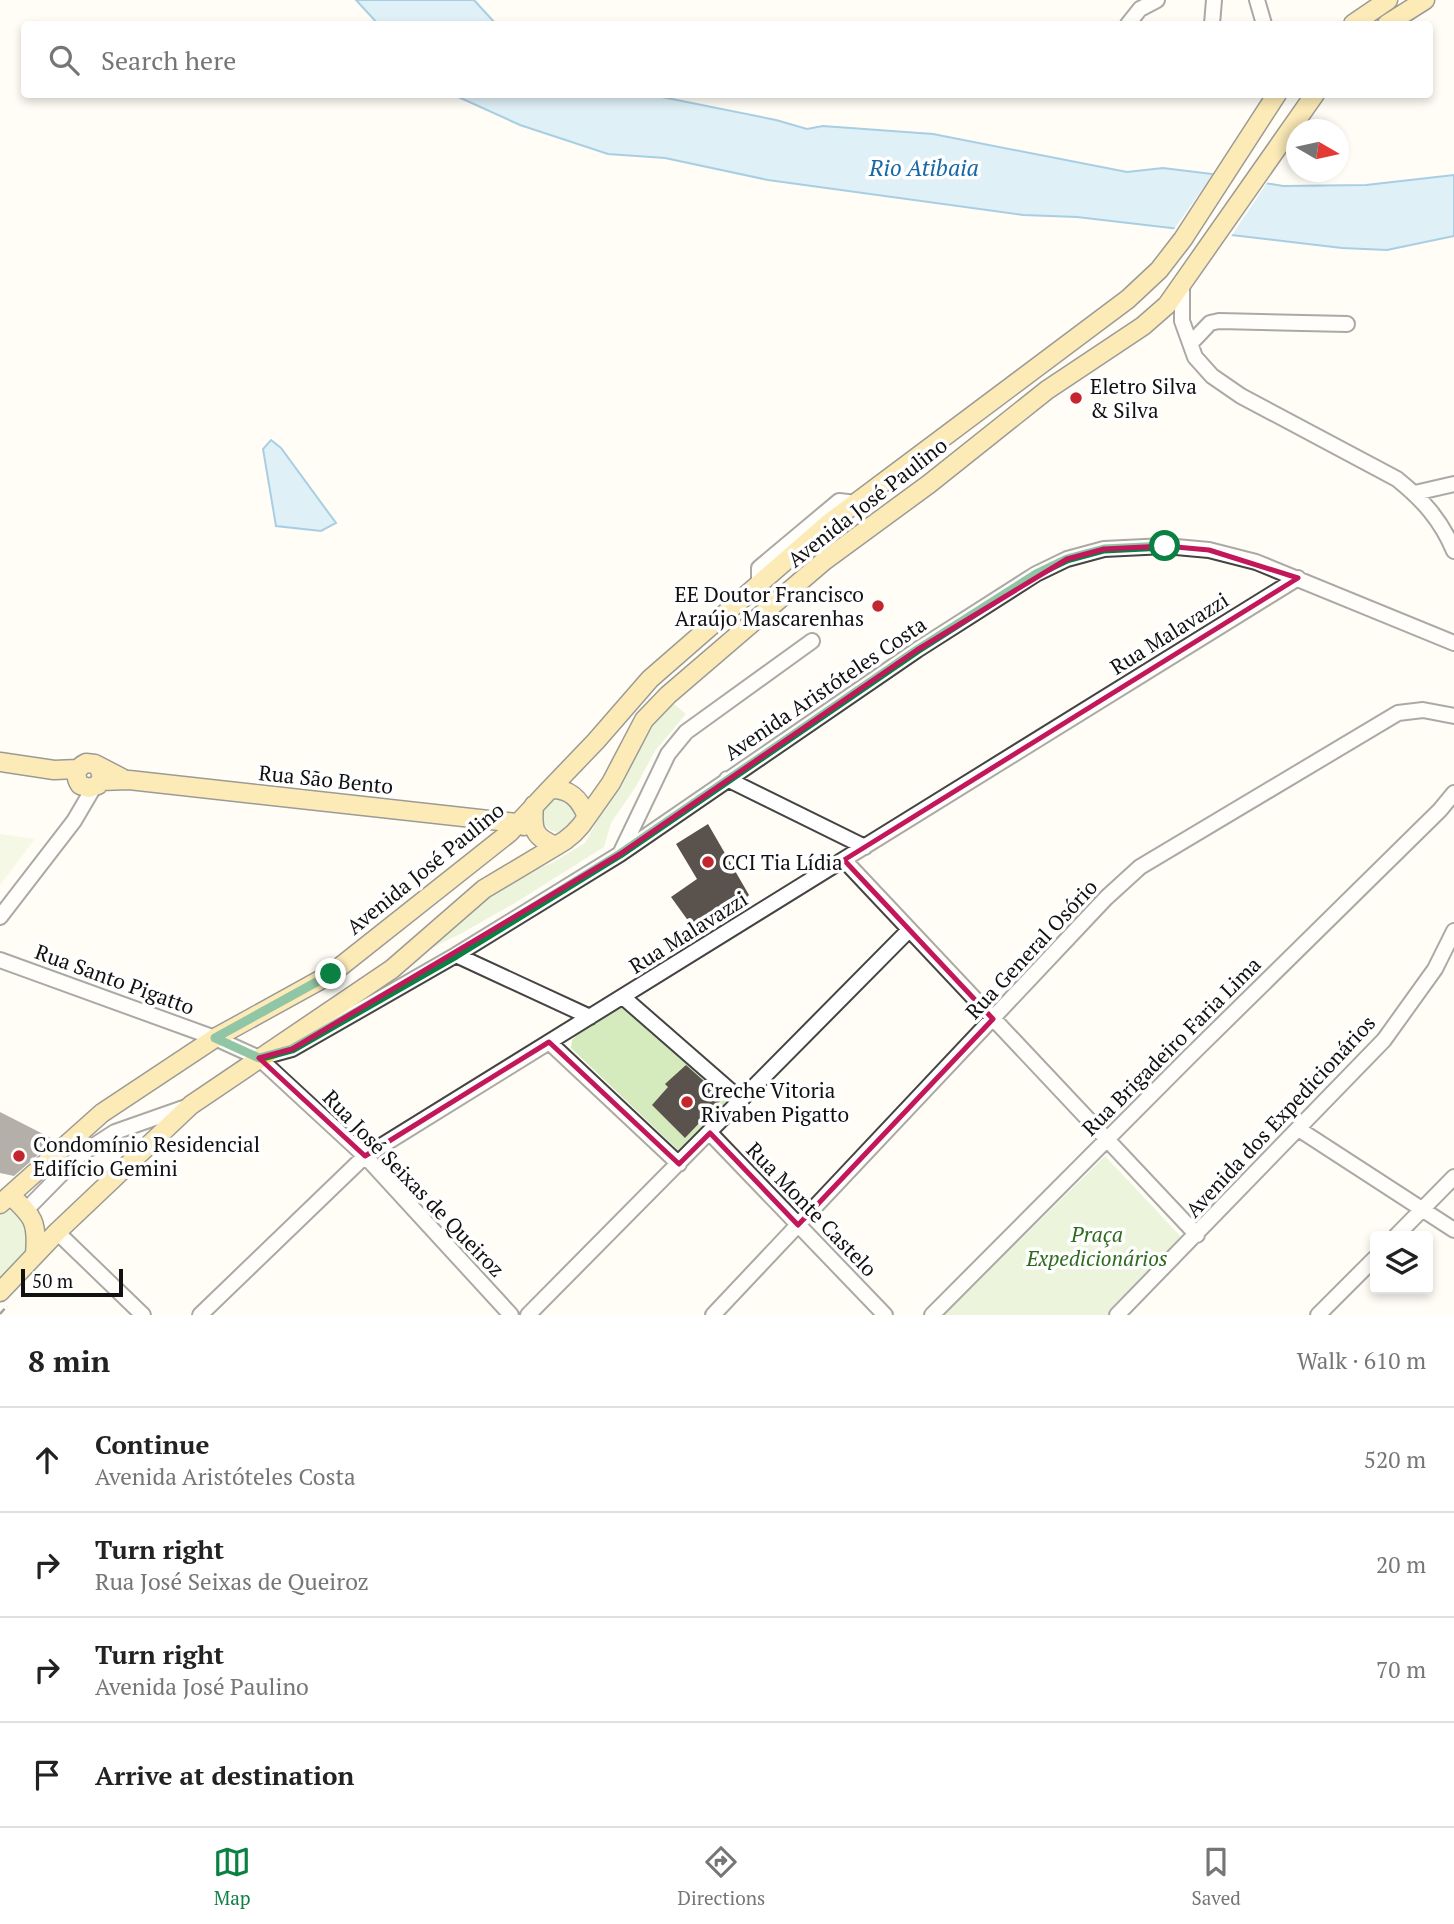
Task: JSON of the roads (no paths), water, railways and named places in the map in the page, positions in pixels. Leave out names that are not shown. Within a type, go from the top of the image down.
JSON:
[{"type":"main road","points":[[1357,21],[1388,0]]},
{"type":"main road","points":[[1392,21],[1425,0]]},
{"type":"main road","name":"Avenida José Paulino","points":[[550,789],[650,679],[829,523],[1128,299],[1159,270],[1183,239],[1274,98]]},
{"type":"main road","name":"Avenida José Paulino","points":[[587,817],[611,783],[644,720],[682,683],[824,561],[929,484],[1047,390],[1143,326],[1167,305],[1312,98]]},
{"type":"main road","name":"Rua São Bento","points":[[0,762],[54,770],[89,779],[129,780],[517,823]]},
{"type":"main road","points":[[0,1292],[57,1232],[191,1105],[392,969],[484,889],[566,840],[580,828],[587,817],[582,805],[569,791],[550,789],[534,805],[533,824],[536,833]]},
{"type":"main road","name":"Avenida José Paulino","points":[[3,1196],[102,1113],[215,1038],[331,974],[509,833],[534,805]]},
{"type":"main road","points":[[517,823],[556,846]]},
{"type":"main road","points":[[3,1196],[26,1210],[34,1220],[37,1234],[35,1254]]},
{"type":"street","points":[[1130,21],[1140,9],[1157,0]]},
{"type":"street","points":[[1212,21],[1214,0]]},
{"type":"street","points":[[1257,0],[1263,21]]},
{"type":"street","points":[[1182,285],[1182,321],[1195,357],[1212,376],[1231,389],[1397,479],[1415,493],[1443,527],[1454,551]]},
{"type":"street","points":[[1191,343],[1210,323],[1219,321],[1347,324]]},
{"type":"street","points":[[1415,493],[1454,484]]},
{"type":"street","name":"Avenida Aristóteles Costa","points":[[259,1058],[292,1049],[456,955],[620,854],[917,650],[1036,574],[1067,559],[1104,549],[1165,546],[1209,550],[1256,562],[1454,643]]},
{"type":"street","name":"Rua Malavazzi","points":[[207,1313],[365,1156],[1298,578]]},
{"type":"street","points":[[620,854],[668,754],[686,732],[812,641]]},
{"type":"street","name":"Rua General Osório","points":[[713,1315],[1106,898],[1140,866],[1398,713],[1423,710],[1452,718]]},
{"type":"street","points":[[0,918],[74,821],[89,779]]},
{"type":"street","points":[[727,779],[865,847]]},
{"type":"street","name":"Rua Brigadeiro Faria Lima","points":[[932,1315],[1440,810],[1454,793]]},
{"type":"street","name":"Rua Brigadeiro Faria Lima","points":[[1440,810],[1454,803]]},
{"type":"street","points":[[844,860],[1197,1235]]},
{"type":"street","points":[[528,1315],[909,930]]},
{"type":"street","name":"Avenida dos Expedicionários","points":[[1117,1315],[1300,1130],[1384,1040],[1435,970],[1454,931]]},
{"type":"street","points":[[456,955],[590,1017]]},
{"type":"street","name":"Rua Santo Pigatto","points":[[0,960],[215,1038]]},
{"type":"street","points":[[623,997],[741,1100]]},
{"type":"street","name":"Rua José Seixas de Queiroz","points":[[215,1038],[259,1058],[365,1156],[511,1315]]},
{"type":"street","points":[[549,1042],[680,1164]]},
{"type":"street","points":[[26,1210],[81,1154],[115,1132],[191,1105]]},
{"type":"street","points":[[1300,1130],[1454,1230]]},
{"type":"street","name":"Rua Monte Castelo","points":[[710,1133],[884,1315]]},
{"type":"street","points":[[1401,1231],[1454,1177]]},
{"type":"street","points":[[57,1232],[143,1315]]},
{"type":"street","points":[[1318,1315],[1370,1263]]},
{"type":"water","points":[[356,0],[474,0],[493,21],[375,21]]},
{"type":"water","name":"Rio Atibaia","points":[[461,98],[667,98],[807,129],[823,126],[933,134],[1127,172],[1163,168],[1283,186],[1366,185],[1454,175],[1454,236],[1387,250],[1342,248],[1077,217],[1023,215],[768,180],[665,158],[608,154],[520,125]]},
{"type":"water","points":[[271,440],[281,448],[336,523],[321,531],[276,526],[263,449]]},
{"type":"place","name":"Eletro Silva & Silva","points":[[1076,398]]},
{"type":"place","name":"EE Doutor Francisco Araújo Mascarenhas","points":[[878,606]]},
{"type":"place","name":"CCI Tia Lídia","points":[[708,862]]},
{"type":"place","name":"Creche Vitoria Rivaben Pigatto","points":[[687,1102]]},
{"type":"place","name":"Condomínio Residencial Edifício Gemini","points":[[19,1156]]},
{"type":"park label","name":"Praça Expedicionários","points":[[1097,1246]]}]
